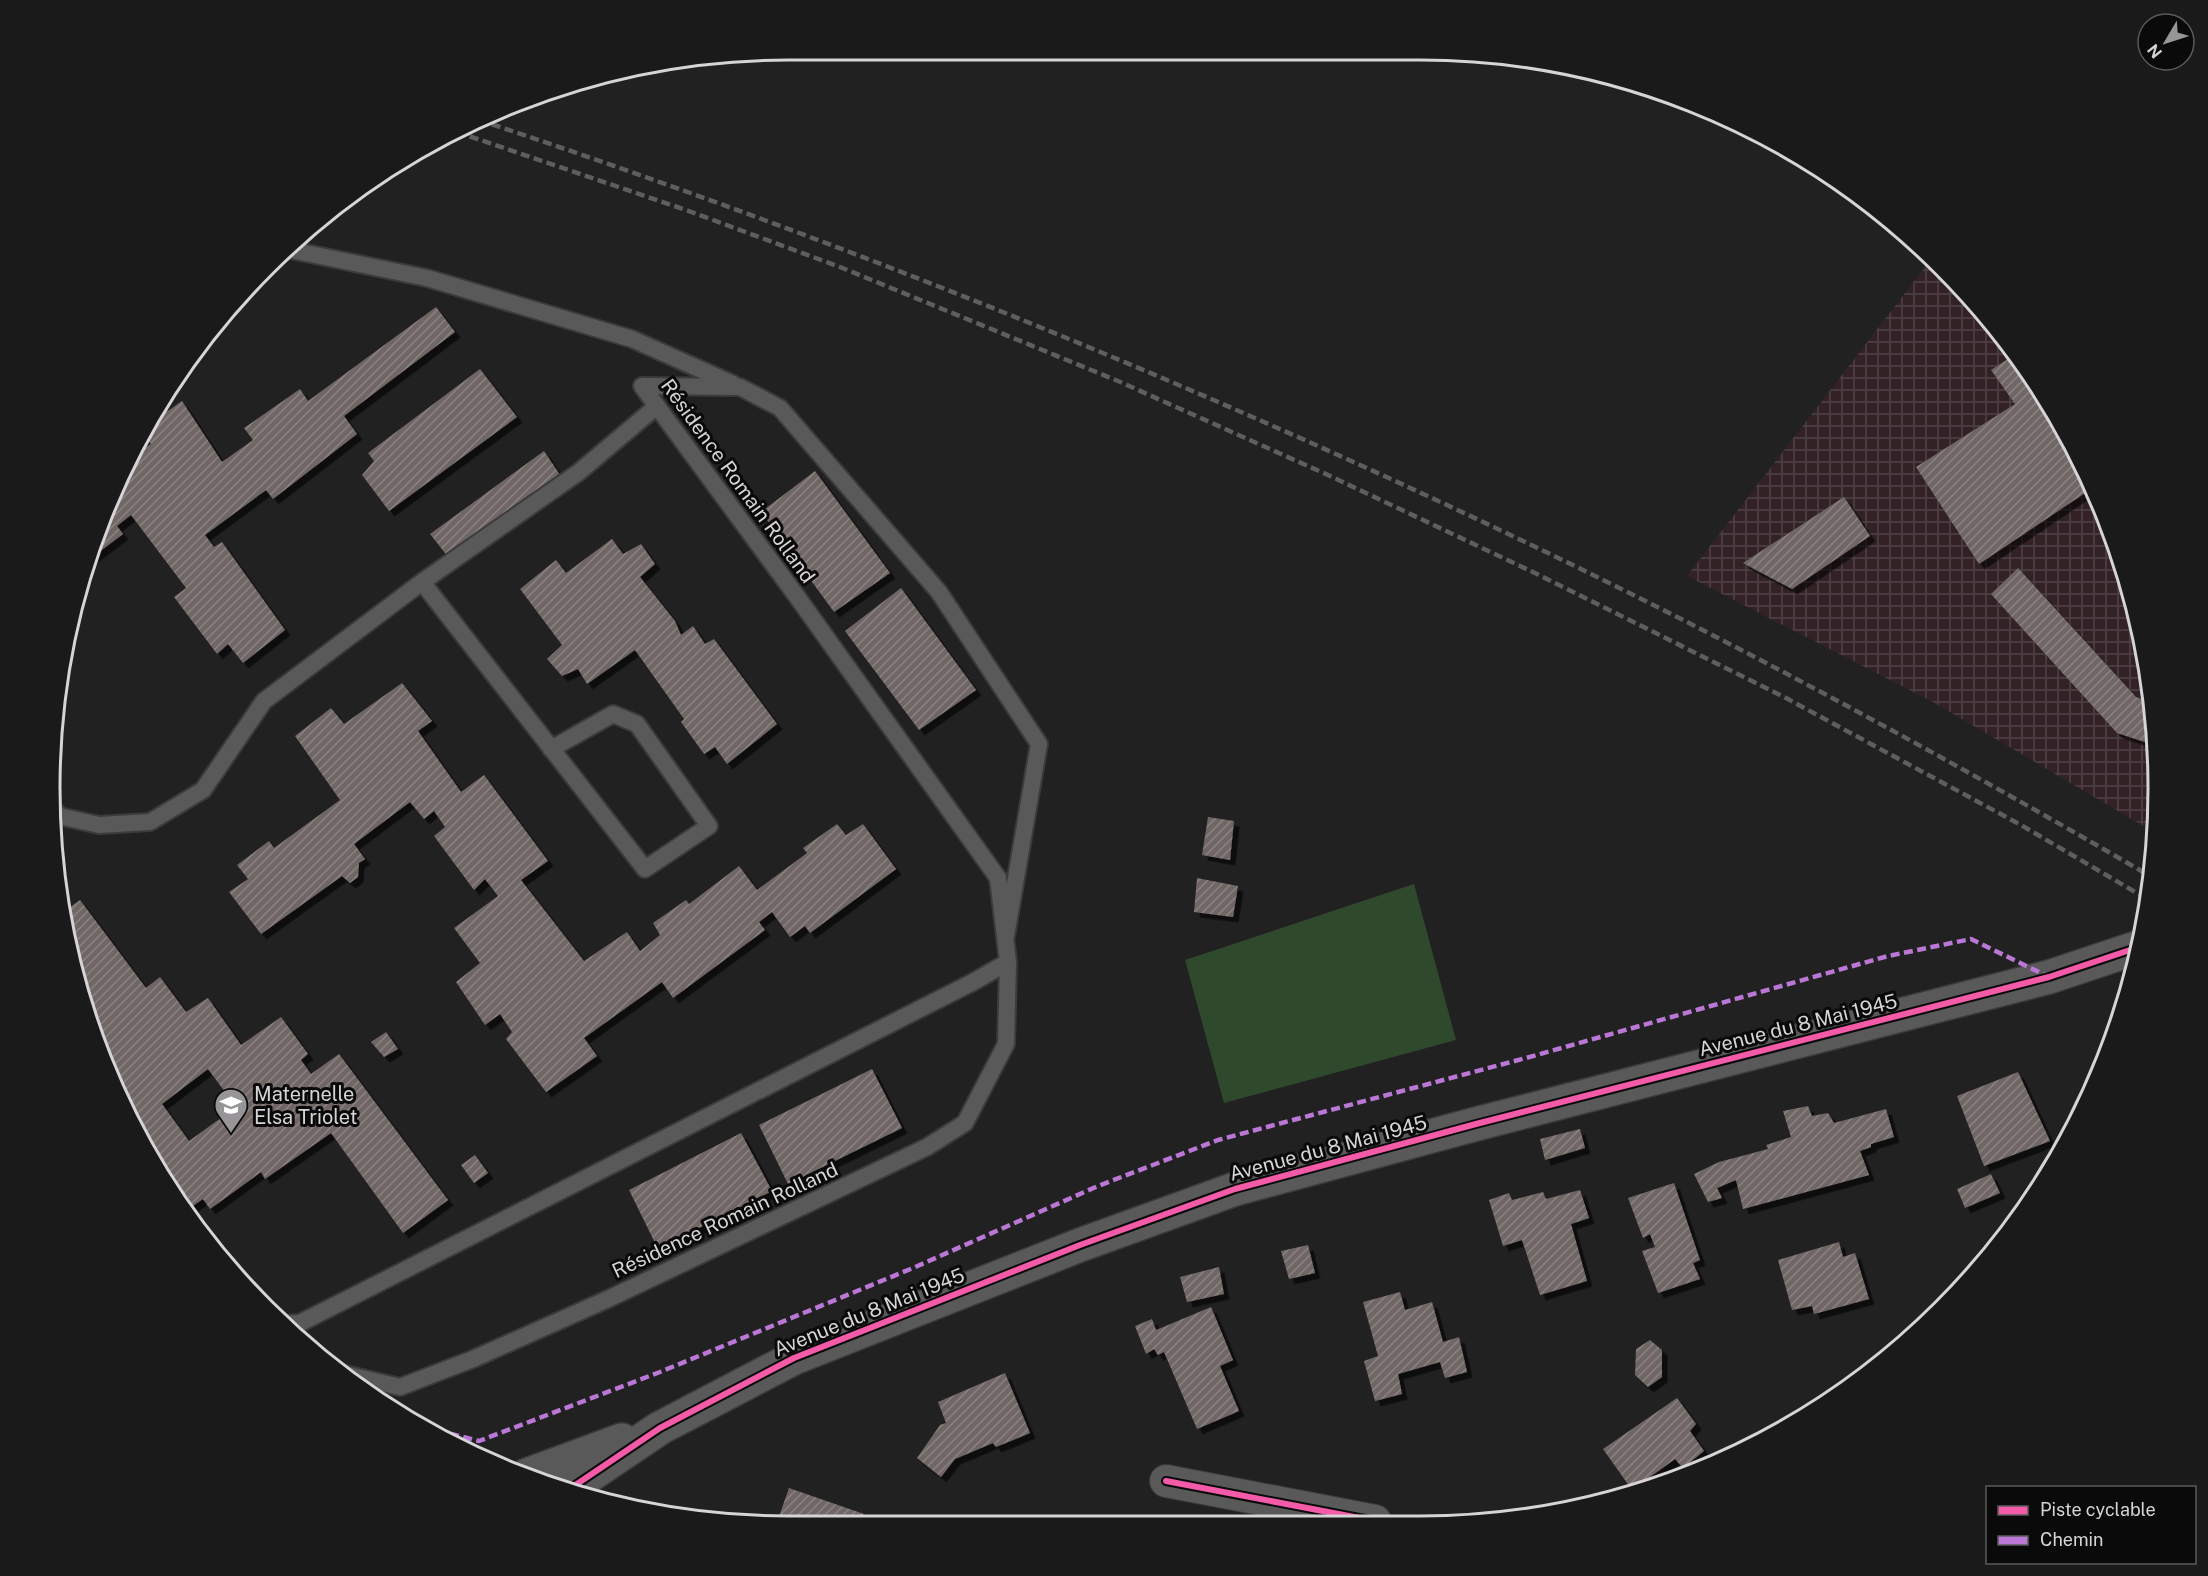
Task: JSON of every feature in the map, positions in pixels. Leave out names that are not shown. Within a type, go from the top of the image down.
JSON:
[{"type":"street","name":"Avenue du 8 Mai 1945","points":[[577,1484],[660,1428],[794,1358],[1080,1245],[1235,1189],[1499,1118],[2049,977],[2129,950]]},
{"type":"street","name":"Avenue du 8 Mai 1945","points":[[543,1473],[660,1428]]},
{"type":"street","points":[[1166,1481],[1350,1516]]},
{"type":"lane","points":[[297,251],[427,278],[632,339],[740,387]]},
{"type":"lane","name":"Résidence Romain Rolland","points":[[363,1378],[400,1387],[473,1359],[608,1299],[927,1147],[965,1123],[1006,1044],[1008,962],[998,878],[798,598],[642,386],[740,387],[780,408],[939,592],[1039,744],[1006,936]]},
{"type":"lane","points":[[61,816],[99,825],[150,822],[203,790],[264,701],[422,582],[579,472],[657,406]]},
{"type":"lane","points":[[422,582],[551,749],[645,869],[709,826],[637,724],[612,714],[551,749]]},
{"type":"lane","points":[[295,1323],[300,1323],[975,981],[1008,962]]},
{"type":"shaded area","points":[[1926,265],[1998,345],[2025,384],[2073,466],[2093,509],[2123,600],[2142,693],[2148,788],[2146,828],[1933,702],[1687,576]]},
{"type":"green space","points":[[1414,884],[1456,1040],[1224,1103],[1185,960]]},
{"type":"building","points":[[436,307],[455,332],[344,416],[357,434],[273,499],[266,490],[205,535],[214,547],[222,542],[285,630],[243,663],[228,644],[217,654],[174,597],[186,588],[131,515],[117,526],[123,534],[100,551],[115,509],[135,466],[144,449],[151,444],[149,441],[165,413],[182,401],[222,462],[253,440],[244,428],[300,389],[308,401]]},
{"type":"building","points":[[2008,359],[2050,424],[2085,493],[1979,564],[1916,467],[2015,404],[1991,370]]},
{"type":"building","points":[[480,369],[517,417],[389,511],[362,475],[374,461],[368,453]]},
{"type":"building","points":[[544,451],[562,478],[448,557],[430,534]]},
{"type":"building","points":[[815,471],[890,573],[834,612],[761,512]]},
{"type":"building","points":[[1844,497],[1870,536],[1792,589],[1743,563]]},
{"type":"building","points":[[612,539],[623,554],[641,544],[655,564],[640,577],[675,621],[681,635],[693,626],[705,644],[714,639],[777,724],[727,764],[715,747],[704,754],[681,722],[684,719],[635,650],[587,684],[578,669],[562,676],[547,659],[562,645],[520,589],[556,560],[566,573]]},
{"type":"building","points":[[2018,568],[2136,697],[2143,699],[2146,742],[2117,733],[1991,594]]},
{"type":"building","points":[[901,588],[976,690],[919,730],[845,631]]},
{"type":"building","points":[[402,683],[432,721],[418,731],[461,792],[484,775],[548,861],[521,880],[584,961],[627,932],[640,951],[660,935],[653,923],[686,900],[689,904],[739,866],[757,890],[807,853],[803,848],[837,824],[846,835],[863,824],[896,869],[810,933],[805,926],[790,937],[772,912],[759,922],[765,930],[673,998],[662,982],[584,1038],[597,1056],[546,1092],[506,1039],[512,1032],[500,1014],[485,1025],[456,982],[480,963],[454,928],[498,896],[485,879],[474,890],[434,836],[445,827],[434,811],[424,819],[410,802],[354,844],[365,859],[359,863],[358,877],[350,883],[342,876],[261,934],[229,892],[248,879],[237,865],[269,841],[274,848],[340,800],[295,736],[331,708],[344,724]]},
{"type":"building","points":[[1208,817],[1234,821],[1230,860],[1202,855]]},
{"type":"building","points":[[1197,878],[1238,886],[1233,917],[1194,912]]},
{"type":"building","points":[[80,900],[146,988],[160,977],[186,1012],[208,998],[241,1045],[281,1017],[308,1054],[301,1060],[311,1074],[339,1054],[448,1200],[403,1233],[331,1133],[265,1179],[261,1172],[210,1209],[203,1199],[193,1206],[158,1152],[135,1110],[115,1067],[99,1022],[74,930],[70,907]],"holes":[[[208,1069],[236,1107],[189,1141],[162,1104]]]},
{"type":"building","points":[[386,1032],[398,1049],[384,1057],[371,1042]]},
{"type":"building","points":[[872,1069],[902,1128],[788,1184],[759,1125]]},
{"type":"building","points":[[2018,1072],[2050,1141],[1984,1166],[1957,1096]]},
{"type":"building","points":[[1808,1106],[1812,1116],[1828,1113],[1834,1123],[1886,1109],[1894,1137],[1871,1144],[1871,1147],[1860,1151],[1869,1175],[1743,1209],[1736,1180],[1717,1188],[1722,1198],[1708,1202],[1694,1174],[1719,1162],[1768,1149],[1766,1145],[1791,1137],[1783,1111]]},
{"type":"building","points":[[1580,1129],[1585,1148],[1545,1160],[1540,1139]]},
{"type":"building","points":[[741,1133],[772,1191],[658,1249],[629,1190]]},
{"type":"building","points":[[475,1155],[488,1173],[474,1183],[461,1165]]},
{"type":"building","points":[[1991,1174],[2000,1193],[1965,1208],[1957,1189]]},
{"type":"building","points":[[1674,1183],[1700,1260],[1693,1263],[1700,1279],[1658,1293],[1642,1251],[1655,1247],[1650,1234],[1643,1238],[1628,1198]]},
{"type":"building","points":[[1580,1190],[1589,1218],[1571,1224],[1587,1281],[1540,1295],[1522,1240],[1503,1246],[1489,1200],[1509,1193],[1512,1200],[1543,1192],[1546,1199]]},
{"type":"building","points":[[1839,1242],[1843,1257],[1855,1253],[1869,1299],[1814,1314],[1812,1306],[1792,1310],[1778,1260]]},
{"type":"building","points":[[1308,1245],[1315,1273],[1289,1279],[1281,1251]]},
{"type":"building","points":[[1219,1267],[1224,1294],[1187,1302],[1180,1277]]},
{"type":"building","points":[[1400,1292],[1405,1310],[1432,1302],[1443,1342],[1459,1337],[1467,1372],[1445,1378],[1440,1362],[1398,1374],[1402,1394],[1375,1401],[1364,1361],[1378,1356],[1363,1302]]},
{"type":"building","points":[[1211,1307],[1233,1360],[1220,1366],[1239,1411],[1197,1429],[1164,1352],[1158,1355],[1154,1349],[1146,1354],[1135,1326],[1152,1319],[1156,1330]]},
{"type":"building","points":[[1650,1340],[1662,1350],[1662,1377],[1648,1387],[1635,1375],[1636,1349]]},
{"type":"building","points":[[1005,1373],[1030,1433],[996,1447],[993,1443],[955,1459],[941,1477],[917,1458],[940,1425],[946,1423],[938,1402]]},
{"type":"building","points":[[1677,1398],[1696,1424],[1690,1431],[1704,1451],[1686,1466],[1682,1467],[1675,1459],[1647,1479],[1628,1485],[1603,1449]]},
{"type":"building","points":[[789,1488],[864,1514],[863,1516],[779,1516]]},
{"type":"railway","points":[[490,124],[751,215],[1021,319],[1418,491],[1701,629],[2002,791],[2143,872]]},
{"type":"railway","points":[[466,135],[686,210],[840,267],[1118,381],[1328,475],[1537,574],[1784,697],[2021,825],[2140,895]]},
{"type":"marked path","points":[[455,1435],[479,1441],[660,1372],[913,1268],[1098,1186],[1218,1140],[1526,1058],[1888,956],[1971,939],[2049,977]]},
{"type":"cycle path","points":[[577,1484],[660,1428],[794,1358],[1080,1245],[1235,1189],[1476,1124],[2049,977],[2129,950]]},
{"type":"cycle path","points":[[1166,1481],[1349,1516]]},
{"type":"place","name":"Maternelle Elsa Triolet","points":[[231,1134]]}]
